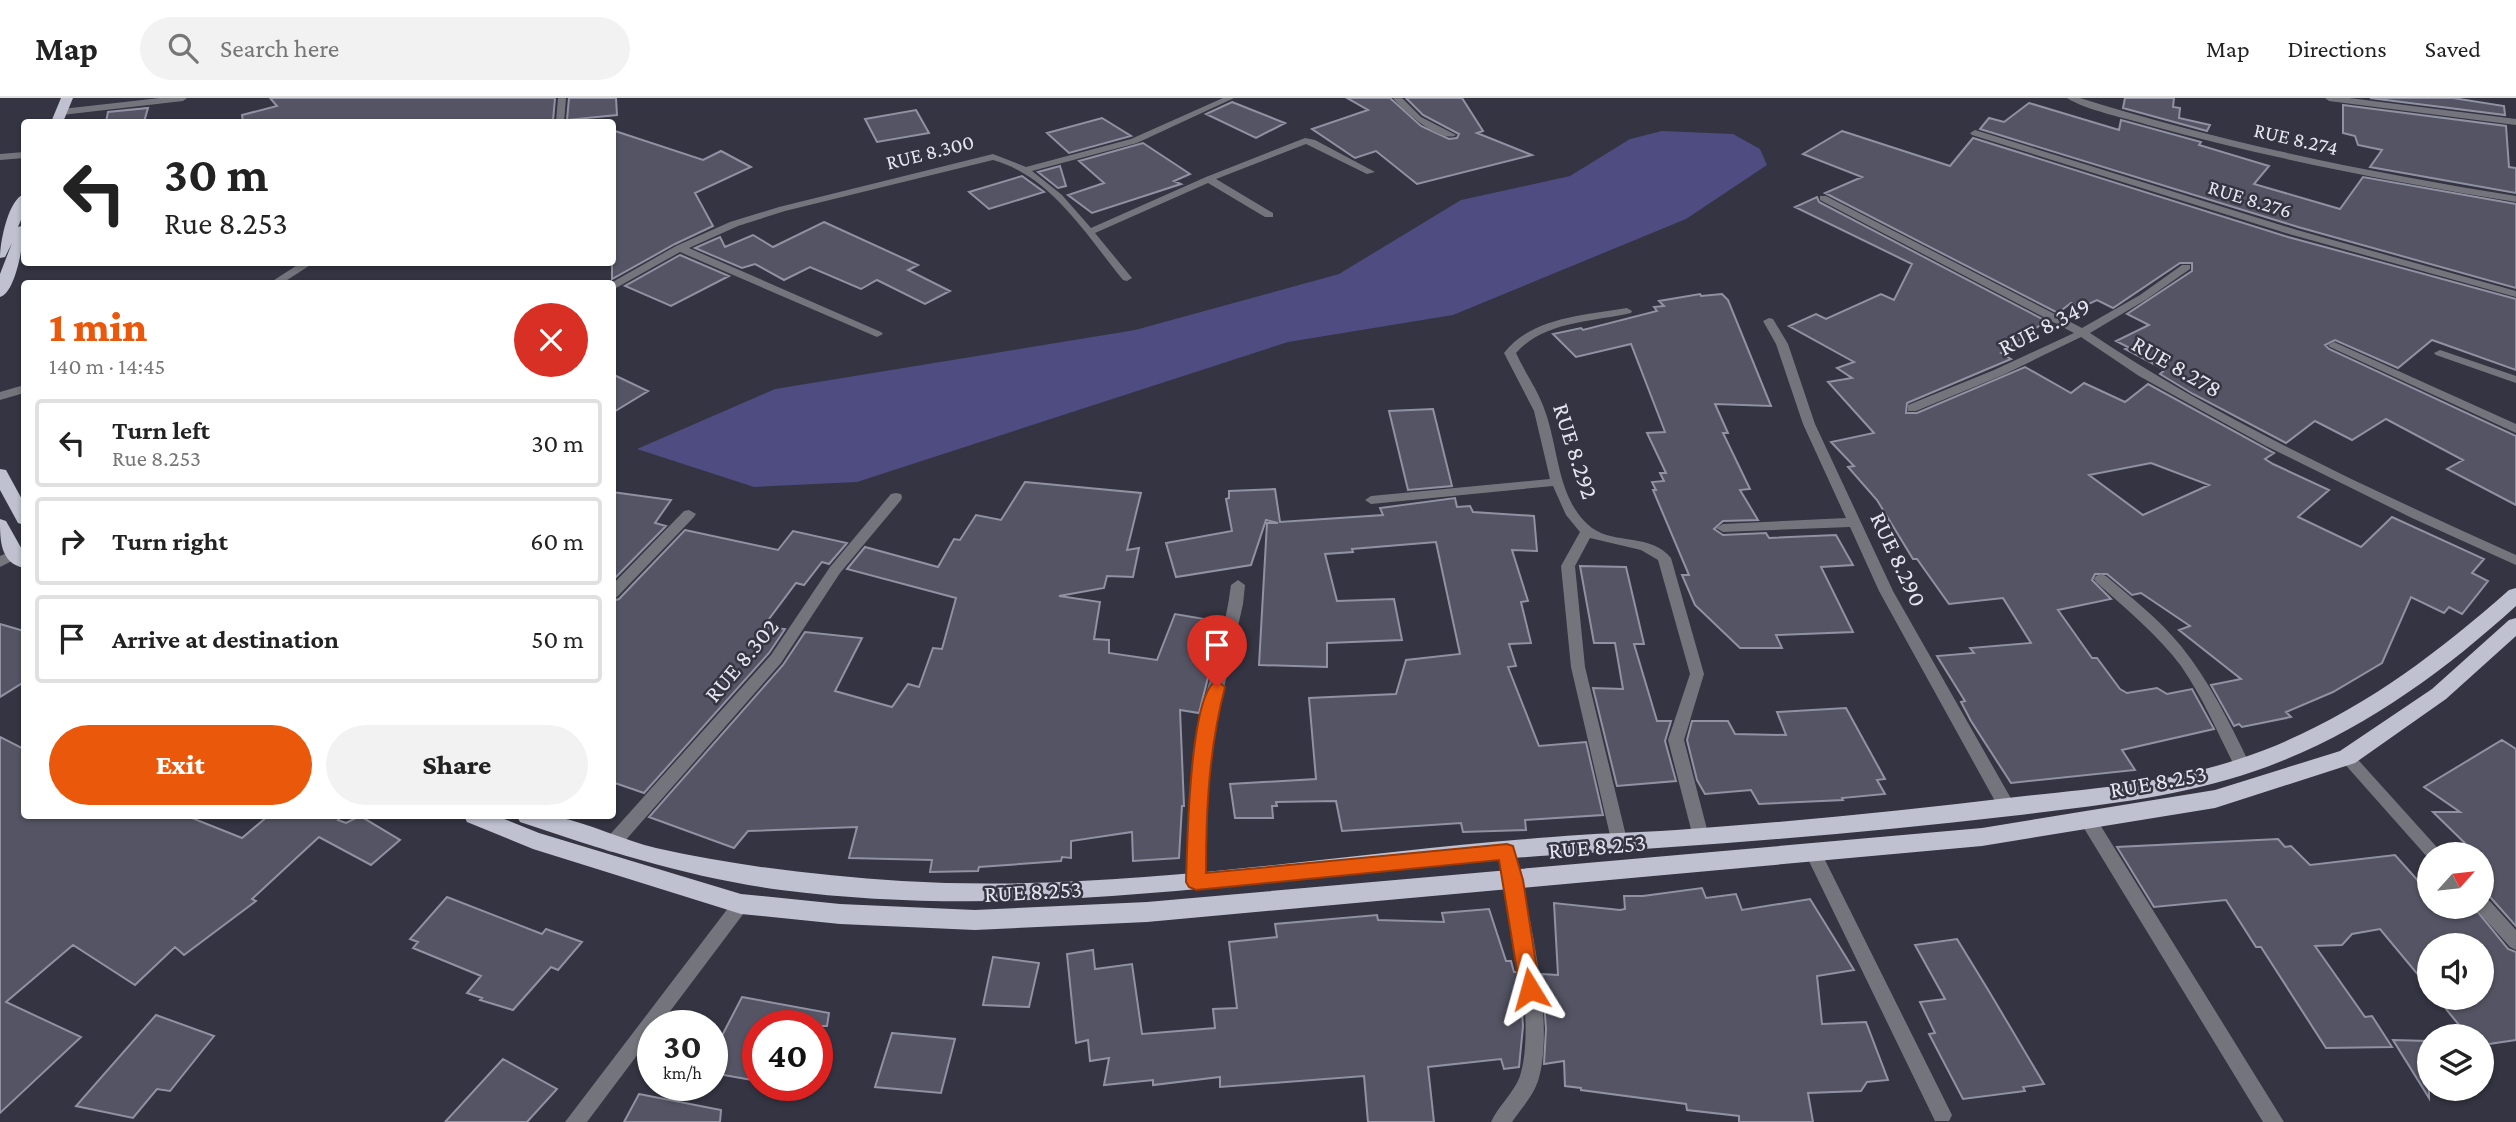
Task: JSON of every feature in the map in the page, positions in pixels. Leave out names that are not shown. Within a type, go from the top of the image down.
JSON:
[{"type":"highway","points":[[65,117],[67,98]]},
{"type":"highway","points":[[65,117],[78,98]]},
{"type":"highway","points":[[0,254],[21,205]]},
{"type":"highway","points":[[0,293],[21,237]]},
{"type":"highway","points":[[0,474],[21,513]]},
{"type":"highway","points":[[0,525],[16,557]]},
{"type":"highway","name":"RUE 8.253","points":[[537,819],[658,859],[799,884],[873,890],[1027,892],[1196,882],[1507,851],[1845,825],[2007,807],[2183,782],[2243,767],[2296,747],[2343,725],[2384,700],[2486,623],[2516,594]]},
{"type":"highway","name":"RUE 8.253","points":[[482,819],[533,840],[741,904],[840,914],[975,920],[1147,912],[1982,837],[2215,799],[2347,757],[2439,694],[2516,625]]},
{"type":"street","points":[[65,117],[183,98]]},
{"type":"street","points":[[560,119],[562,98]]},
{"type":"street","points":[[1024,170],[1134,141],[1230,98]]},
{"type":"street","points":[[1397,98],[1418,119],[1451,135]]},
{"type":"street","name":"RUE 8.274","points":[[2071,98],[2264,151],[2388,177],[2516,199]]},
{"type":"street","points":[[2329,98],[2516,122]]},
{"type":"street","name":"RUE 8.276","points":[[1975,133],[2293,232],[2516,294]]},
{"type":"street","points":[[1089,232],[1209,179],[1306,141],[1370,172]]},
{"type":"street","points":[[0,157],[21,155]]},
{"type":"street","name":"RUE 8.300","points":[[616,284],[680,248],[734,224],[971,160],[993,157],[1005,159],[1049,189],[1127,278]]},
{"type":"street","points":[[1209,179],[1269,215]]},
{"type":"street","name":"RUE 8.278","points":[[1823,198],[2081,332],[2143,374],[2270,443],[2516,560]]},
{"type":"street","points":[[680,248],[877,334]]},
{"type":"street","points":[[280,280],[303,266]]},
{"type":"street","name":"RUE 8.349","points":[[1912,408],[1970,386],[2081,332],[2138,301],[2186,267]]},
{"type":"street","name":"RUE 8.292","points":[[1627,311],[1548,326],[1516,343],[1510,353],[1534,396],[1558,482],[1575,518],[1587,531],[1605,540],[1648,546],[1664,558],[1697,674],[1676,740],[1701,837]]},
{"type":"street","name":"RUE 8.290","points":[[1769,321],[1782,344],[1809,424],[1886,591],[2007,807]]},
{"type":"street","points":[[2334,345],[2516,429]]},
{"type":"street","points":[[2440,354],[2516,380]]},
{"type":"street","points":[[0,396],[21,390]]},
{"type":"street","points":[[1371,500],[1558,482]]},
{"type":"street","name":"RUE 8.302","points":[[611,845],[776,659],[835,570],[896,497]]},
{"type":"street","points":[[616,590],[689,514]]},
{"type":"street","points":[[1724,528],[1856,522]]},
{"type":"street","points":[[1587,531],[1568,566],[1578,667],[1620,844]]},
{"type":"street","points":[[2101,579],[2162,634],[2190,669],[2220,716],[2243,767]]},
{"type":"street","points":[[1196,882],[1197,797],[1205,732],[1235,620],[1238,585]]},
{"type":"street","points":[[2347,757],[2424,842]]},
{"type":"street","points":[[2088,820],[2274,1122]]},
{"type":"street","points":[[1501,1122],[1528,1080],[1534,1047],[1534,1016],[1514,880],[1507,851]]},
{"type":"street","points":[[1813,853],[1942,1115]]},
{"type":"street","points":[[575,1122],[741,904]]},
{"type":"street","points":[[2494,917],[2516,942]]},
{"type":"shaded area","points":[[1662,131],[1733,134],[1760,149],[1767,165],[1686,219],[1453,315],[1288,342],[857,482],[754,487],[637,449],[775,389],[1135,330],[1339,274],[1461,200],[1570,176],[1630,139]]},
{"type":"building","points":[[270,98],[555,98],[553,119],[243,119],[242,115],[277,106]]},
{"type":"building","points":[[569,98],[616,98],[617,115],[567,119]]},
{"type":"building","points":[[1347,98],[1390,98],[1421,126],[1449,139],[1457,138],[1459,134],[1423,115],[1406,98],[1462,98],[1483,131],[1477,133],[1532,155],[1417,184],[1376,151],[1355,158],[1312,129],[1368,110]]},
{"type":"building","points":[[2125,98],[2174,98],[2173,107],[2180,108],[2179,118],[2210,125],[2207,131],[2123,108]]},
{"type":"building","points":[[2370,98],[2453,98],[2504,106],[2505,115]]},
{"type":"building","points":[[1232,102],[1285,123],[1256,138],[1206,114]]},
{"type":"building","points":[[2029,103],[2119,130],[2121,120],[2201,142],[2199,145],[2269,166],[2254,184],[2340,209],[2363,177],[2516,204],[2516,288],[2298,227],[1980,129],[1989,118],[2004,122]]},
{"type":"building","points":[[2343,105],[2506,126],[2509,167],[2516,168],[2516,193],[2370,167],[2382,150],[2358,145],[2355,136],[2343,133]]},
{"type":"building","points":[[148,108],[145,119],[107,119],[108,112]]},
{"type":"building","points":[[916,110],[929,133],[877,142],[865,119]]},
{"type":"building","points":[[1102,118],[1131,136],[1069,153],[1047,133]]},
{"type":"building","points":[[616,131],[703,160],[721,151],[751,167],[695,193],[713,226],[612,279],[612,266],[616,266]]},
{"type":"building","points":[[1842,131],[1950,166],[1973,138],[2288,237],[2516,299],[2516,370],[2432,340],[2398,368],[2335,340],[2325,345],[2516,436],[2516,505],[2447,469],[2463,460],[2386,419],[2352,440],[2315,421],[2286,443],[2193,394],[2160,374],[2165,370],[2125,349],[2128,347],[2116,341],[2149,325],[2127,314],[2192,271],[2192,263],[2180,263],[2113,308],[2097,300],[2080,308],[2071,303],[2058,313],[1825,193],[1862,177],[1803,154]]},
{"type":"building","points":[[1143,143],[1190,174],[1174,181],[1181,184],[1092,213],[1068,195],[1104,183],[1079,161]]},
{"type":"building","points":[[1060,166],[1066,186],[1058,188],[1038,172]]},
{"type":"building","points":[[1022,176],[1044,192],[989,209],[969,192]]},
{"type":"building","points":[[1817,197],[1819,202],[2046,321],[2001,353],[2011,359],[1907,403],[1906,413],[1917,413],[2025,367],[2071,393],[2084,383],[2125,402],[2148,384],[2274,453],[2265,459],[2273,464],[2329,490],[2298,517],[2361,547],[2392,517],[2484,559],[2472,573],[2488,581],[2462,614],[2449,607],[2444,613],[2411,597],[2382,663],[2333,692],[2286,712],[2291,717],[2242,727],[2239,724],[2234,726],[2211,685],[2241,679],[2179,630],[2190,626],[2141,593],[2132,595],[2107,574],[2095,574],[2092,580],[2111,599],[2058,610],[2092,658],[2097,658],[2120,689],[2127,693],[2157,688],[2167,694],[2192,689],[2214,729],[2122,750],[2135,770],[2011,783],[1971,721],[1961,702],[1965,701],[1937,656],[1974,653],[1970,648],[2031,643],[2003,598],[1949,604],[1917,559],[1913,559],[1877,500],[1848,467],[1854,466],[1831,442],[1874,433],[1828,382],[1852,378],[1837,368],[1854,362],[1789,326],[1816,314],[1826,319],[1881,294],[1894,300],[1912,264],[1795,207]],"holes":[[[2151,463],[2209,485],[2143,515],[2089,475]]]},
{"type":"building","points":[[824,222],[918,265],[908,270],[950,291],[925,304],[877,280],[861,289],[810,267],[784,280],[755,264],[742,268],[695,248],[720,237],[725,247],[753,235],[773,247]]},
{"type":"building","points":[[680,255],[729,276],[671,306],[625,286]]},
{"type":"building","points":[[1700,294],[1722,294],[1728,300],[1771,406],[1715,404],[1728,433],[1723,433],[1750,489],[1740,490],[1758,520],[1723,521],[1714,529],[1723,535],[1766,533],[1769,538],[1836,535],[1853,565],[1821,567],[1853,632],[1776,635],[1782,648],[1740,648],[1695,605],[1682,575],[1689,575],[1653,490],[1656,490],[1652,482],[1664,481],[1660,473],[1666,473],[1647,433],[1665,432],[1631,344],[1576,357],[1553,334],[1581,328],[1583,330],[1657,311],[1654,307],[1664,306],[1659,301]]},
{"type":"building","points":[[616,376],[648,391],[616,411]]},
{"type":"building","points":[[1433,409],[1452,486],[1408,490],[1389,411]]},
{"type":"building","points":[[1025,482],[1141,493],[1127,550],[1139,548],[1133,577],[1107,576],[1104,588],[1059,596],[1100,602],[1094,639],[1109,640],[1109,653],[1157,660],[1175,614],[1222,622],[1199,713],[1180,710],[1184,806],[1179,858],[1133,861],[1132,832],[1071,841],[1071,858],[1062,857],[1061,861],[979,867],[978,871],[930,872],[932,860],[849,858],[857,827],[748,831],[734,848],[649,817],[783,665],[805,632],[862,638],[835,691],[892,707],[908,684],[919,687],[933,648],[942,649],[956,598],[847,569],[865,547],[938,567],[954,539],[960,540],[976,515],[1001,520]]},
{"type":"building","points":[[1275,489],[1280,522],[1383,515],[1380,508],[1455,498],[1457,507],[1470,506],[1473,512],[1534,516],[1537,551],[1512,550],[1528,601],[1521,602],[1531,643],[1509,644],[1516,666],[1508,667],[1539,746],[1586,742],[1603,815],[1525,820],[1526,830],[1463,832],[1461,823],[1342,831],[1336,801],[1276,802],[1277,806],[1272,806],[1273,818],[1235,818],[1230,784],[1316,779],[1309,698],[1396,694],[1406,660],[1460,654],[1436,542],[1325,554],[1337,601],[1394,599],[1402,640],[1327,643],[1327,667],[1259,665],[1267,523],[1278,523],[1266,520],[1251,565],[1176,577],[1166,543],[1232,531],[1226,499],[1229,498],[1229,491]]},
{"type":"building","points":[[616,493],[671,500],[655,523],[666,526],[616,577]]},
{"type":"building","points":[[685,530],[778,550],[793,531],[847,543],[829,564],[822,562],[804,585],[796,583],[763,627],[785,629],[769,653],[644,793],[616,783],[616,600]]},
{"type":"building","points":[[1580,566],[1626,567],[1644,644],[1634,644],[1657,721],[1671,721],[1665,741],[1676,781],[1617,786],[1593,688],[1623,689],[1615,643],[1594,643]]},
{"type":"building","points":[[0,624],[21,630],[21,684],[0,697]]},
{"type":"building","points":[[1846,708],[1885,779],[1877,780],[1885,794],[1842,798],[1843,800],[1759,804],[1751,790],[1705,794],[1697,780],[1687,740],[1692,721],[1728,721],[1735,734],[1786,735],[1777,712]]},
{"type":"building","points":[[0,737],[21,748],[21,819],[194,819],[242,838],[264,819],[339,819],[346,823],[354,819],[365,819],[400,840],[371,865],[319,837],[252,899],[256,901],[184,955],[175,947],[135,985],[73,945],[6,1002],[81,1037],[0,1113]]},
{"type":"building","points":[[2502,740],[2516,749],[2516,926],[2494,901],[2494,842],[2464,842],[2433,812],[2460,812],[2424,787]]},
{"type":"building","points":[[2278,839],[2285,847],[2291,846],[2310,865],[2395,855],[2417,880],[2417,919],[2484,919],[2508,949],[2516,952],[2516,1040],[2494,1043],[2494,1024],[2458,1024],[2447,1010],[2494,1010],[2494,933],[2417,933],[2417,974],[2380,929],[2352,934],[2342,945],[2315,946],[2365,1017],[2372,1016],[2392,1047],[2326,1048],[2261,947],[2256,947],[2226,900],[2154,907],[2117,847]]},
{"type":"building","points":[[1702,888],[1706,898],[1736,894],[1742,910],[1810,899],[1854,970],[1817,976],[1822,1024],[1866,1022],[1888,1080],[1867,1082],[1861,1091],[1808,1093],[1813,1122],[1739,1122],[1739,1116],[1687,1110],[1686,1104],[1565,1086],[1564,1061],[1544,1064],[1546,1029],[1542,974],[1558,975],[1554,903],[1620,910],[1625,909],[1624,896]]},
{"type":"building","points":[[447,897],[542,934],[546,929],[582,942],[558,970],[551,967],[513,1010],[480,1000],[482,998],[467,993],[481,976],[413,948],[418,942],[410,939]]},
{"type":"building","points":[[1489,909],[1506,961],[1511,961],[1514,972],[1519,972],[1523,1026],[1519,1067],[1504,1069],[1501,1059],[1428,1067],[1434,1122],[1368,1122],[1364,1076],[1220,1087],[1220,1077],[1153,1085],[1153,1080],[1104,1085],[1109,1058],[1090,1061],[1088,1040],[1076,1043],[1067,954],[1093,950],[1095,969],[1132,964],[1142,1034],[1215,1028],[1213,1009],[1237,1008],[1229,942],[1277,937],[1275,924],[1377,915],[1378,920],[1444,922],[1442,913]]},
{"type":"building","points":[[1957,939],[2044,1084],[2023,1087],[2025,1091],[1963,1099],[1929,1034],[1935,1033],[1920,1002],[1945,999],[1915,945]]},
{"type":"building","points":[[993,957],[1039,963],[1029,1007],[983,1005]]},
{"type":"building","points":[[742,997],[813,1010],[742,1010],[742,1078],[728,1076],[728,1024]]},
{"type":"building","points":[[156,1015],[214,1036],[170,1091],[157,1089],[133,1118],[76,1106]]},
{"type":"building","points":[[892,1033],[955,1039],[941,1093],[875,1087]]},
{"type":"building","points":[[2393,1040],[2417,1041],[2417,1079]]},
{"type":"building","points":[[503,1059],[557,1089],[527,1122],[445,1122]]},
{"type":"building","points":[[637,1098],[637,1101],[675,1101],[721,1110],[720,1122],[624,1122]]},
{"type":"route","points":[[1217,687],[1205,732],[1197,797],[1196,882],[1507,851],[1514,880],[1530,989]]}]
